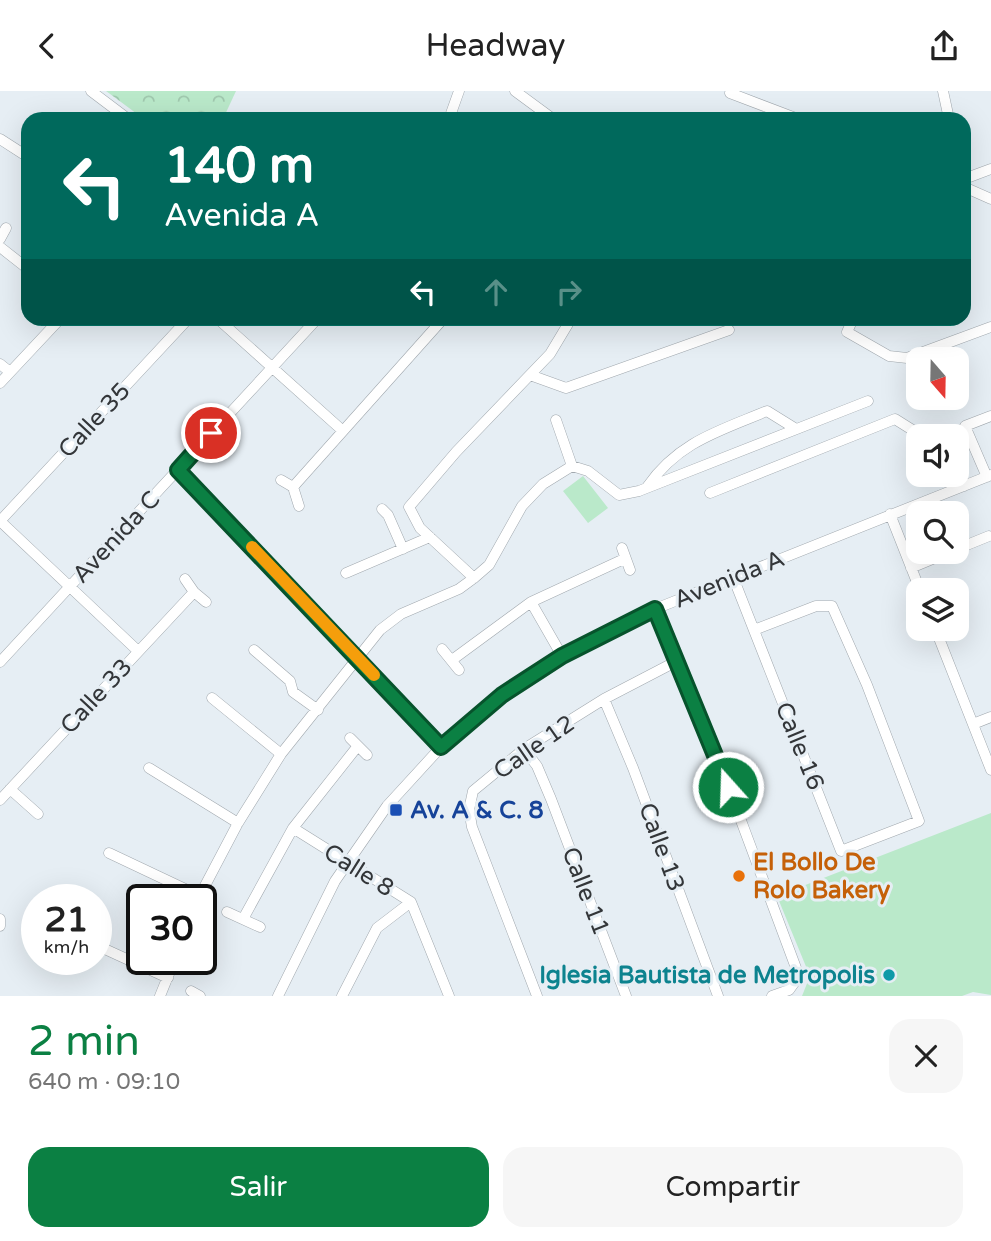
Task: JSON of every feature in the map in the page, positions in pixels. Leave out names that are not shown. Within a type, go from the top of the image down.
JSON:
[{"type":"street","points":[[91,91],[119,112]]},
{"type":"street","points":[[452,112],[459,91]]},
{"type":"street","points":[[515,91],[544,112]]},
{"type":"street","points":[[731,91],[730,93],[780,112]]},
{"type":"street","points":[[943,91],[948,112]]},
{"type":"street","points":[[0,139],[21,152]]},
{"type":"street","points":[[971,176],[991,169]]},
{"type":"street","points":[[971,190],[991,199]]},
{"type":"street","points":[[0,239],[6,228]]},
{"type":"street","points":[[0,247],[21,264]]},
{"type":"street","points":[[0,383],[53,326]]},
{"type":"street","name":"Calle 35","points":[[0,521],[181,326]]},
{"type":"street","points":[[226,326],[343,431]]},
{"type":"street","name":"Avenida C","points":[[0,662],[310,326]]},
{"type":"street","points":[[293,487],[437,326]]},
{"type":"street","points":[[474,578],[420,528],[409,507],[456,452],[550,354],[567,326]]},
{"type":"street","points":[[850,326],[847,332],[889,356],[907,358],[991,327]]},
{"type":"street","points":[[530,375],[566,389],[729,330]]},
{"type":"street","points":[[0,364],[10,372]]},
{"type":"street","points":[[206,884],[238,823],[281,754],[380,630],[401,614],[459,589],[489,565],[522,506],[543,484],[572,466],[588,471],[619,495],[647,488],[868,401]]},
{"type":"street","points":[[647,488],[661,468],[701,438],[767,411],[796,429]]},
{"type":"street","points":[[989,476],[965,426],[991,416]]},
{"type":"street","points":[[710,493],[895,419],[906,426]]},
{"type":"street","points":[[555,420],[572,466]]},
{"type":"street","points":[[178,470],[441,747]]},
{"type":"street","name":"Avenida A","points":[[969,484],[989,476]]},
{"type":"street","points":[[281,480],[293,487],[299,506]]},
{"type":"street","name":"Avenida A","points":[[278,996],[347,862],[387,806],[441,747],[502,695],[562,656],[655,609],[961,487]]},
{"type":"street","points":[[382,509],[403,549]]},
{"type":"street","points":[[890,514],[915,578]]},
{"type":"street","points":[[0,521],[138,651]]},
{"type":"street","points":[[969,543],[989,534]]},
{"type":"street","points":[[346,573],[430,537]]},
{"type":"street","points":[[622,548],[630,570]]},
{"type":"street","points":[[452,660],[531,601],[624,559]]},
{"type":"street","points":[[911,568],[921,564]]},
{"type":"street","points":[[733,577],[754,630]]},
{"type":"street","points":[[185,579],[194,593],[206,602]]},
{"type":"street","name":"Calle 33","points":[[0,800],[194,593]]},
{"type":"street","points":[[531,601],[562,656]]},
{"type":"street","name":"Calle 16","points":[[816,606],[832,606],[867,685],[919,821],[841,851],[754,630],[816,606]]},
{"type":"street","points":[[655,609],[710,740],[799,976],[789,990],[772,996]]},
{"type":"street","points":[[940,641],[991,770]]},
{"type":"street","points":[[442,649],[459,670]]},
{"type":"street","points":[[254,650],[290,681],[293,692],[318,710]]},
{"type":"street","name":"Calle 12","points":[[537,996],[472,827],[469,810],[474,791],[524,749],[604,699],[677,661]]},
{"type":"street","points":[[212,698],[281,754]]},
{"type":"street","name":"Calle 13","points":[[604,699],[633,768],[718,996]]},
{"type":"street","points":[[973,725],[991,717]]},
{"type":"street","points":[[349,738],[367,755]]},
{"type":"street","points":[[243,919],[293,828],[357,747]]},
{"type":"street","name":"Calle 11","points":[[524,749],[537,766],[551,799],[626,996]]},
{"type":"street","points":[[149,768],[238,823]]},
{"type":"street","points":[[10,789],[38,814]]},
{"type":"street","name":"Calle 8","points":[[293,828],[411,902],[449,996]]},
{"type":"street","points":[[109,853],[171,884]]},
{"type":"street","points":[[342,996],[377,928],[411,902]]},
{"type":"street","points":[[227,912],[260,927]]},
{"type":"street","points":[[0,919],[0,926]]},
{"type":"street","points":[[112,952],[168,978]]},
{"type":"street","points":[[160,996],[169,975]]},
{"type":"green space","points":[[106,91],[236,91],[226,112],[134,112]]},
{"type":"green space","points":[[583,476],[608,508],[588,523],[563,491]]},
{"type":"green space","points":[[991,813],[991,995],[973,992],[962,996],[802,996],[808,981],[807,969],[777,896]]},
{"type":"slow traffic","points":[[252,547],[374,675]]},
{"type":"place","name":"Av. A & C. 8","points":[[396,810]]},
{"type":"place","name":"El Bollo De Rolo Bakery","points":[[739,876]]},
{"type":"place","name":"Iglesia Bautista de Metropolis","points":[[889,975]]},
{"type":"route","points":[[211,433],[178,470],[441,747],[502,695],[562,656],[655,609],[728,787]]}]
